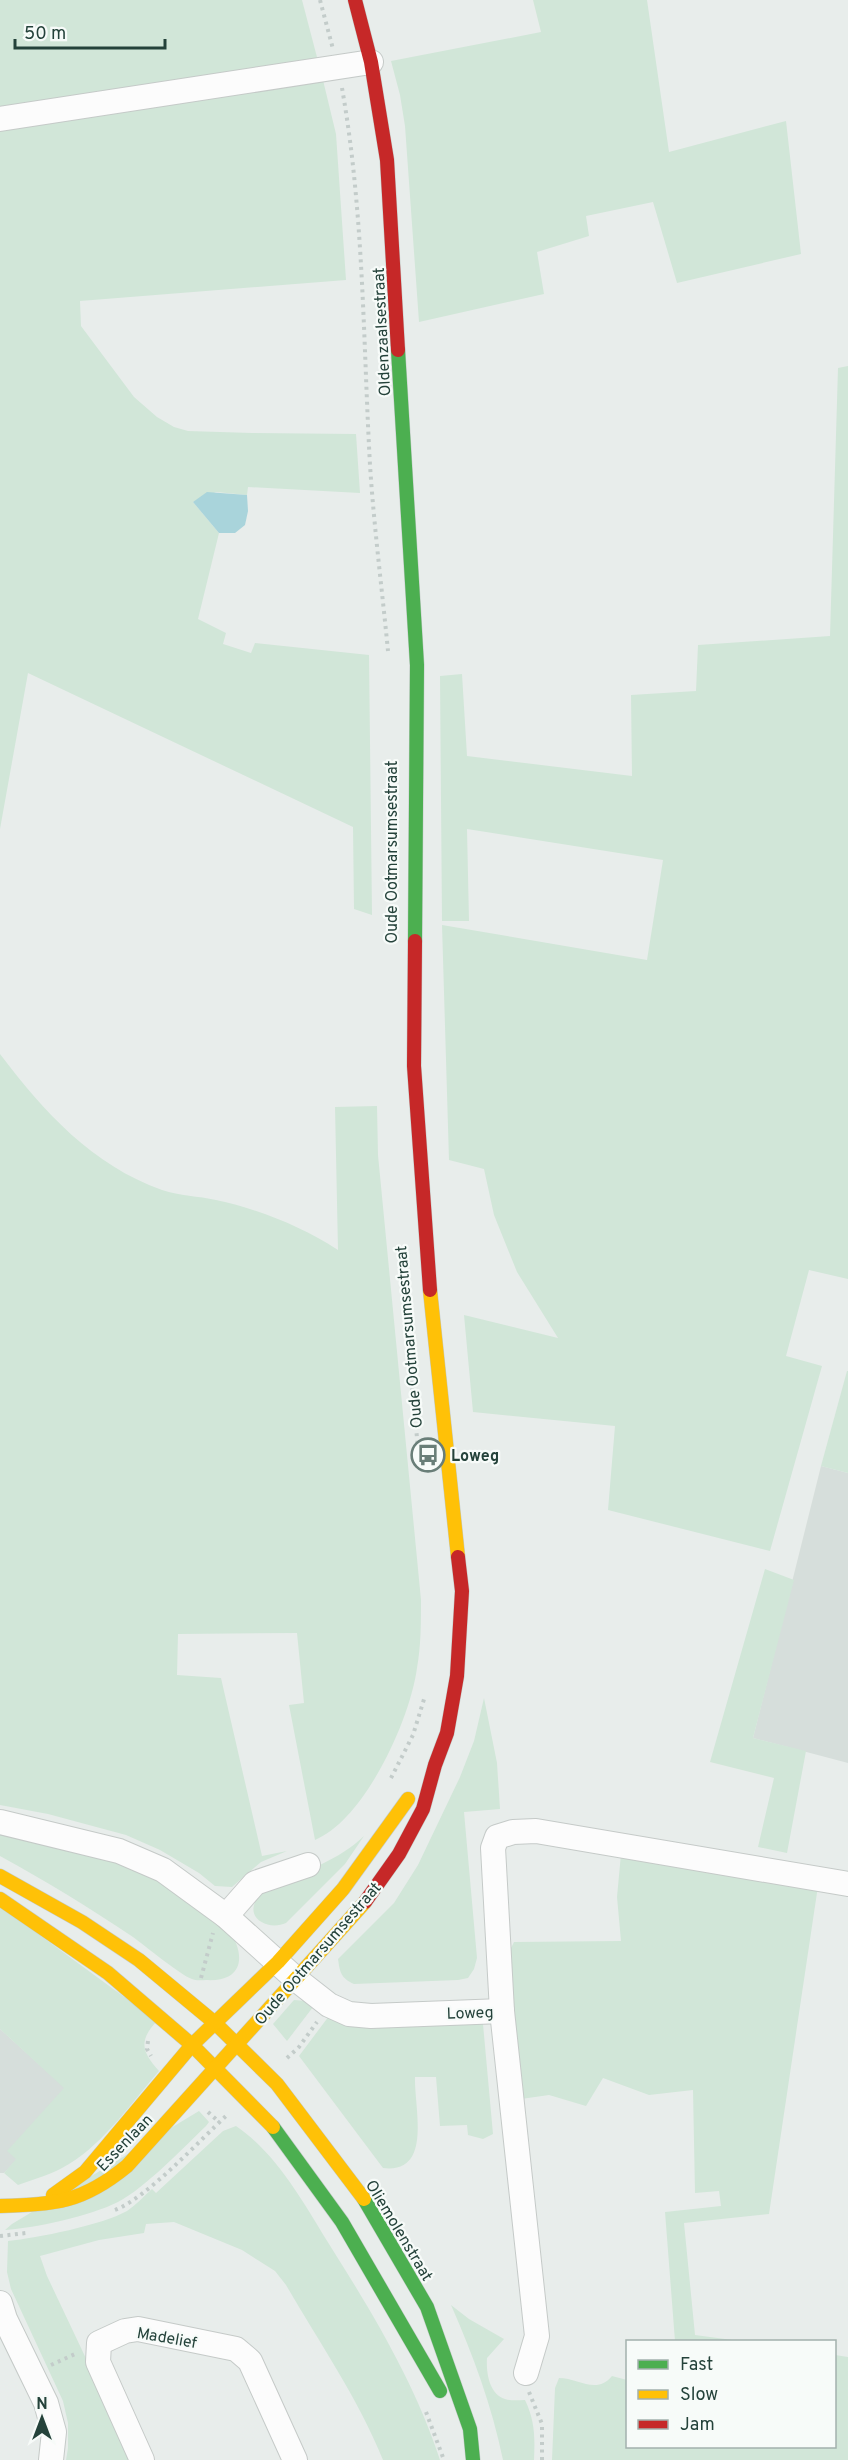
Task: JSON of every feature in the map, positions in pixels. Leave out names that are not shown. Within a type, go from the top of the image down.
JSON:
[{"type":"main road","name":"Oldenzaalsestraat","points":[[355,0],[371,62],[387,160],[417,665]]},
{"type":"main road","name":"Oude Ootmarsumsestraat","points":[[215,2068],[297,1980],[364,1903],[399,1854],[423,1809],[435,1764],[447,1733],[457,1676],[462,1591],[425,1242],[414,1066],[417,665]]},
{"type":"main road","name":"Oude Ootmarsumsestraat","points":[[192,2045],[278,1962],[343,1889],[435,1764]]},
{"type":"main road","name":"Oliemolenstraat","points":[[0,1876],[82,1922],[139,1960],[215,2023],[277,2084],[369,2205],[427,2307],[470,2429],[472,2460]]},
{"type":"main road","name":"Oliemolenstraat","points":[[0,1899],[108,1973],[192,2045],[268,2120],[308,2172],[342,2222],[437,2385],[472,2460]]},
{"type":"main road","name":"Essenlaan","points":[[36,2204],[69,2185],[85,2172],[192,2045]]},
{"type":"main road","name":"Essenlaan","points":[[0,2206],[70,2200],[90,2194],[108,2183],[128,2166],[215,2068]]},
{"type":"street","points":[[0,119],[371,62]]},
{"type":"street","name":"Loweg","points":[[0,1822],[119,1851],[163,1870],[226,1916],[297,1980],[329,2005],[349,2014],[371,2016],[502,2011],[494,1848],[497,1837],[513,1832],[536,1831],[848,1884]]},
{"type":"street","points":[[226,1916],[255,1882],[308,1865]]},
{"type":"street","points":[[502,2011],[537,2336],[526,2373]]},
{"type":"street","points":[[0,2303],[30,2374],[46,2403],[54,2432],[51,2460]]},
{"type":"street","name":"Madelief","points":[[99,2343],[125,2331],[138,2329],[236,2349],[250,2361],[295,2460]]},
{"type":"street","points":[[99,2343],[98,2362],[138,2448],[141,2460]]},
{"type":"path","name":"Oldenzaalsestraat","points":[[320,0],[338,67],[352,146],[359,221],[370,467],[388,651]]},
{"type":"path","name":"Oude Ootmarsumsestraat","points":[[409,1359],[418,1450]]},
{"type":"path","points":[[387,1786],[413,1735],[426,1693]]},
{"type":"path","points":[[268,2075],[299,2047],[329,2005]]},
{"type":"path","points":[[30,2374],[99,2343]]},
{"type":"path","points":[[526,2373],[529,2394],[542,2424],[542,2460]]},
{"type":"shaded area","points":[[821,1466],[848,1473],[848,1763],[753,1738]]},
{"type":"shaded area","points":[[0,2029],[65,2088],[8,2151],[17,2159],[4,2173],[0,2173]]},
{"type":"green space","points":[[0,0],[302,0],[318,61],[0,110]]},
{"type":"green space","points":[[533,0],[647,0],[669,152],[786,121],[801,254],[677,283],[653,202],[586,216],[589,236],[537,252],[544,294],[419,322],[405,126],[391,61],[541,32]]},
{"type":"green space","points":[[322,76],[336,134],[346,280],[80,301],[81,326],[134,397],[157,417],[174,427],[188,431],[356,434],[360,493],[248,487],[247,495],[216,492],[193,502],[219,533],[198,619],[226,633],[223,644],[251,653],[255,643],[369,655],[372,915],[354,909],[353,827],[28,673],[0,829],[0,126]]},
{"type":"green space","points":[[848,366],[848,1279],[809,1270],[786,1356],[822,1366],[770,1551],[608,1510],[615,1426],[473,1412],[464,1315],[558,1338],[517,1272],[494,1215],[484,1169],[449,1160],[442,925],[647,960],[663,860],[467,829],[469,921],[442,921],[440,676],[462,674],[467,756],[632,776],[631,695],[696,691],[698,645],[830,636],[838,368]]},
{"type":"green space","points":[[0,1054],[52,1116],[71,1134],[113,1166],[162,1190],[216,1200],[263,1213],[309,1233],[338,1250],[335,1107],[377,1106],[378,1155],[421,1600],[417,1668],[405,1714],[382,1766],[351,1812],[333,1829],[315,1840],[289,1705],[304,1703],[297,1633],[178,1634],[177,1675],[221,1678],[262,1856],[287,1851],[261,1862],[232,1887],[215,1886],[199,1873],[160,1850],[126,1835],[48,1814],[0,1805]]},
{"type":"green space","points":[[848,1371],[848,1473],[821,1466]]},
{"type":"green space","points":[[765,1569],[794,1580],[753,1738],[806,1751],[787,1853],[758,1847],[774,1778],[710,1762]]},
{"type":"green space","points":[[484,1698],[497,1763],[500,1809],[464,1812],[477,1958],[474,1969],[468,1978],[458,1980],[354,1984],[342,1975],[338,1959],[394,1903],[418,1865],[460,1777],[474,1741]]},
{"type":"green space","points":[[0,1829],[149,1872],[231,1933],[239,1952],[237,1967],[233,1973],[217,1980],[194,1980],[187,1977],[101,1916],[0,1856]]},
{"type":"green space","points":[[364,1836],[345,1864],[286,1923],[265,1924],[256,1917],[254,1904],[258,1897],[273,1884],[333,1858]]},
{"type":"green space","points":[[621,1854],[818,1886],[769,2214],[684,2223],[695,2335],[732,2340],[675,2340],[665,2212],[721,2206],[719,2191],[695,2193],[693,2090],[649,2095],[603,2078],[586,2106],[549,2095],[521,2099],[507,1956],[514,1942],[621,1941],[617,1897]]},
{"type":"green space","points":[[0,1906],[157,2021],[147,2035],[144,2046],[149,2058],[159,2071],[128,2108],[82,2155],[57,2171],[18,2185],[4,2173],[16,2159],[7,2151],[64,2088],[0,2029]]},
{"type":"green space","points":[[294,2000],[306,2001],[313,2007],[287,2041],[273,2024]]},
{"type":"green space","points":[[329,2016],[463,2020],[483,2024],[493,2134],[483,2139],[468,2135],[467,2125],[440,2126],[436,2077],[415,2077],[418,2121],[415,2150],[409,2161],[399,2167],[383,2168],[299,2056]]},
{"type":"green space","points":[[199,2111],[209,2122],[206,2126],[164,2167],[129,2196],[106,2207],[78,2216],[47,2224],[5,2230],[12,2224]]},
{"type":"green space","points":[[236,2126],[251,2137],[277,2165],[361,2296],[405,2376],[430,2431],[440,2460],[383,2460],[350,2392],[286,2285],[275,2271],[242,2250],[174,2222],[146,2224],[144,2233],[99,2240],[40,2256],[47,2276],[134,2460],[66,2460],[68,2423],[63,2401],[11,2289],[7,2272],[8,2241],[86,2226],[127,2211],[152,2189],[156,2193],[223,2131]]},
{"type":"green space","points":[[451,2305],[469,2319],[504,2339],[487,2358],[488,2376],[492,2388],[500,2396],[510,2400],[525,2400],[534,2429],[534,2460],[503,2460],[481,2381]]},
{"type":"green space","points":[[836,2355],[848,2357],[848,2460],[552,2460],[555,2388],[559,2378],[594,2385],[606,2382],[612,2376],[626,2380],[626,2448],[836,2448]]},
{"type":"water","points":[[207,492],[247,495],[248,511],[245,525],[235,533],[219,533],[193,502]]},
{"type":"traffic: fast","points":[[398,350],[417,665],[415,941]]},
{"type":"traffic: fast","points":[[273,2127],[342,2222],[440,2391]]},
{"type":"traffic: fast","points":[[364,2199],[427,2307],[470,2429],[473,2460]]},
{"type":"traffic: slow","points":[[430,1290],[458,1557]]},
{"type":"traffic: slow","points":[[53,2195],[85,2172],[192,2045],[278,1962],[343,1889],[408,1799]]},
{"type":"traffic: slow","points":[[0,1876],[82,1922],[139,1960],[215,2023],[277,2084],[364,2199]]},
{"type":"traffic: slow","points":[[0,1899],[108,1973],[192,2045],[273,2127]]},
{"type":"traffic: slow","points":[[0,2206],[68,2199],[96,2188],[127,2166],[365,1902]]},
{"type":"traffic: jam","points":[[355,0],[371,62],[387,160],[398,350]]},
{"type":"traffic: jam","points":[[415,941],[414,1066],[430,1290]]},
{"type":"traffic: jam","points":[[365,1902],[399,1854],[423,1809],[435,1765],[447,1733],[457,1676],[462,1591],[458,1557]]},
{"type":"place","name":"Loweg","points":[[428,1455]]}]
